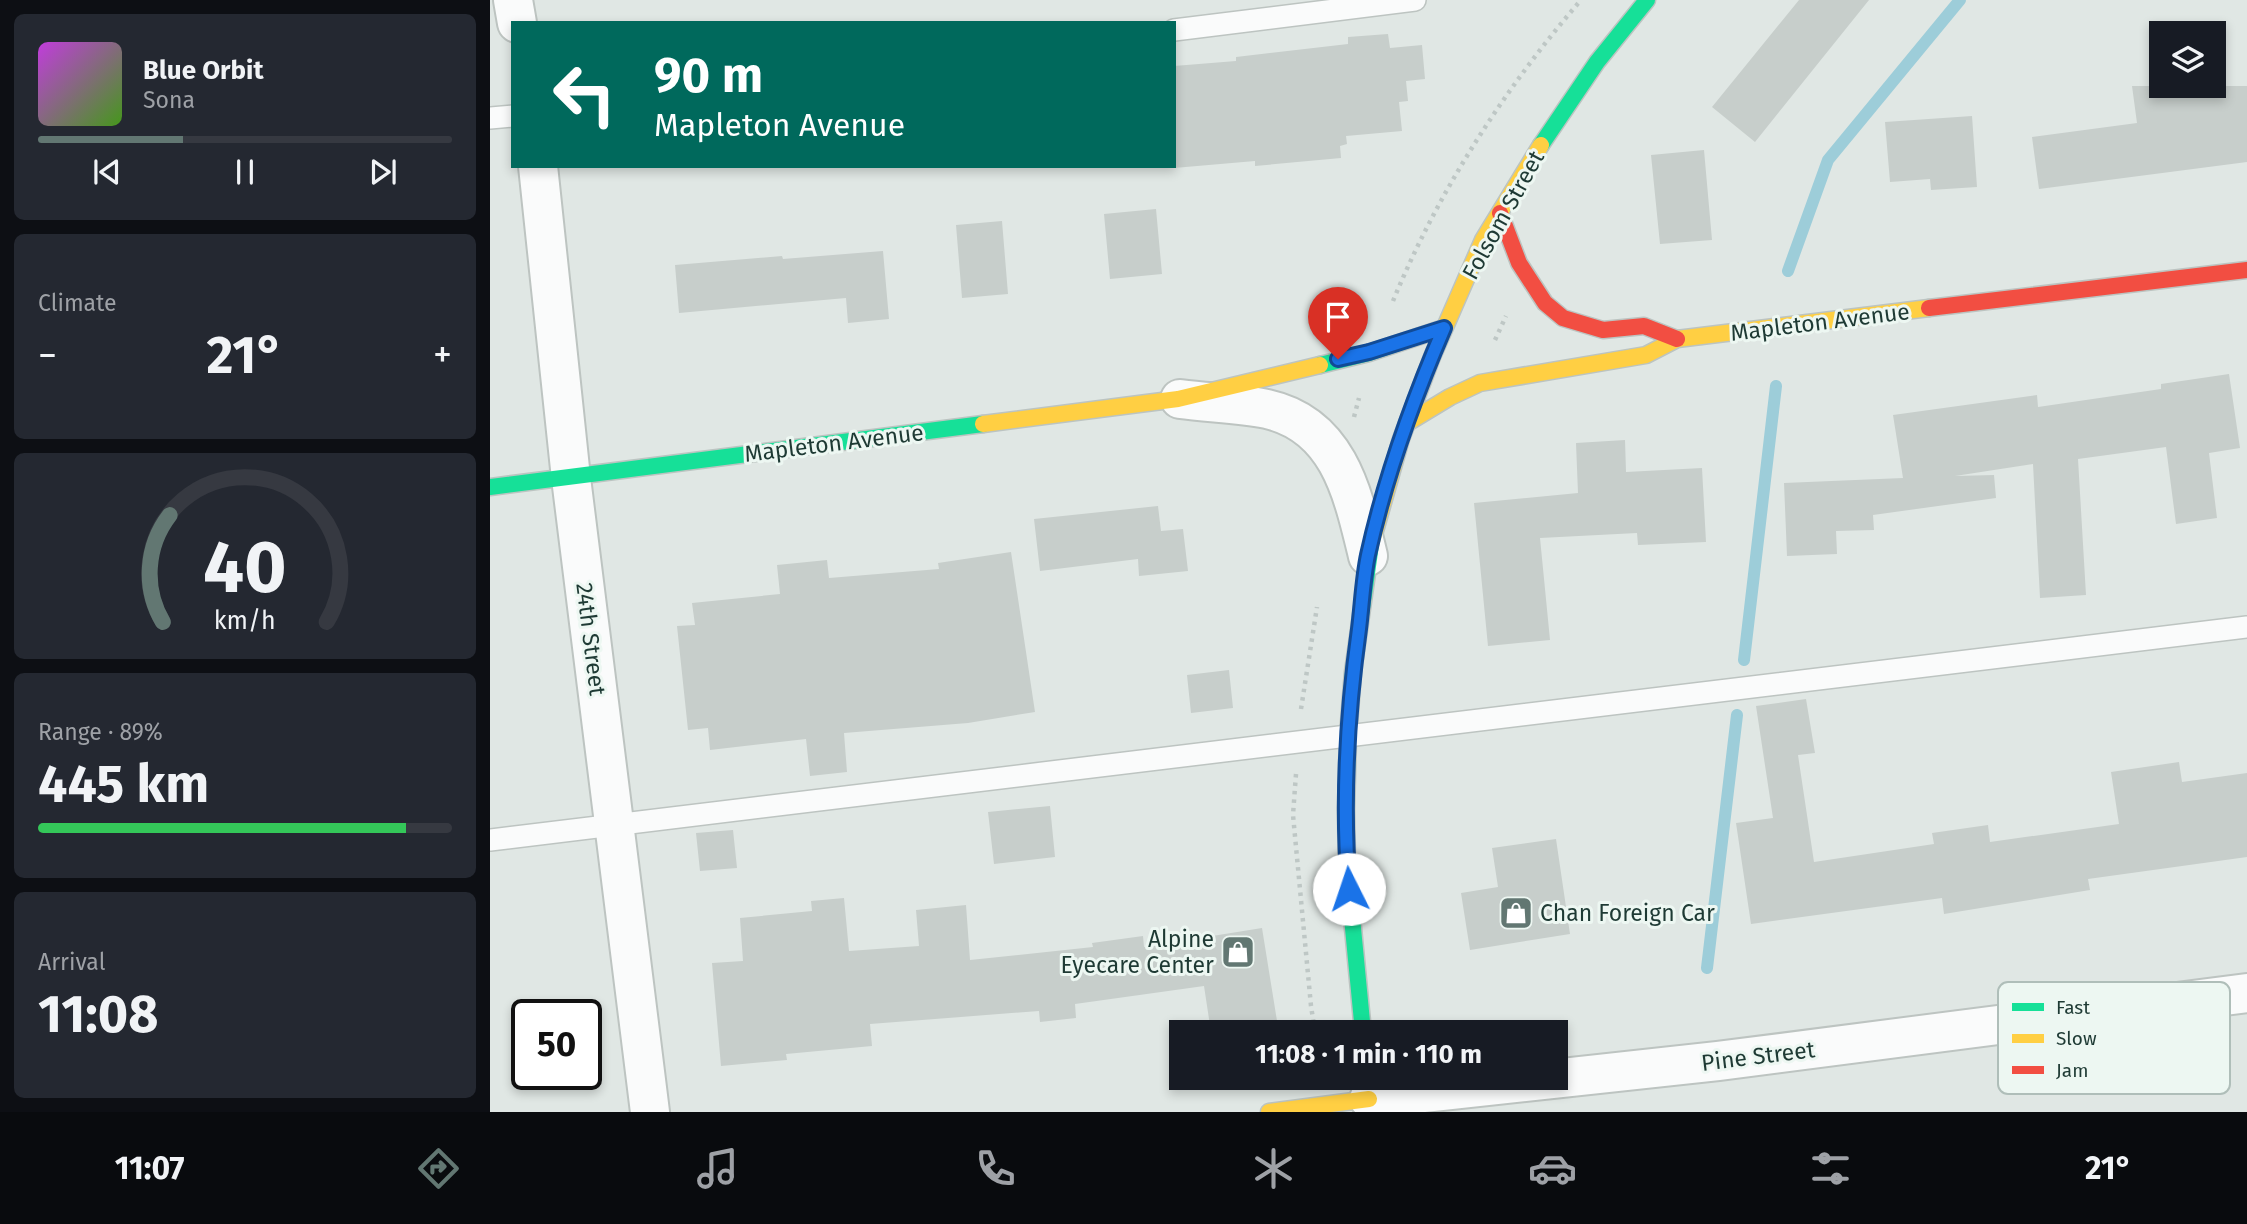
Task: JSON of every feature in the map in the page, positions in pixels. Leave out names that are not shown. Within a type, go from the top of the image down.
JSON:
[{"type":"street","points":[[513,0],[517,21]]},
{"type":"street","name":"Folsom Street","points":[[1362,1020],[1347,866],[1348,736],[1368,556],[1407,423],[1444,328],[1483,240],[1541,145],[1597,62],[1647,0]]},
{"type":"street","name":"24th Street","points":[[538,168],[571,478],[650,1112]]},
{"type":"street","points":[[1500,213],[1519,263],[1545,303],[1563,318],[1603,330],[1644,326],[1677,339]]},
{"type":"street","name":"Mapleton Avenue","points":[[1407,423],[1450,397],[1480,383],[1646,355],[1677,339],[2247,270]]},
{"type":"street","name":"Mapleton Avenue","points":[[490,487],[1178,399],[1369,352],[1444,328]]},
{"type":"street","name":"Mapleton Avenue","points":[[1178,399],[1267,409],[1294,418],[1318,435],[1339,463],[1354,498],[1368,556]]},
{"type":"street","name":"Pine Street","points":[[1269,1112],[1369,1096],[1718,1061],[1998,1025]]},
{"type":"lane","points":[[1176,30],[1415,0]]},
{"type":"lane","points":[[490,118],[511,116]]},
{"type":"lane","points":[[490,840],[2247,627]]},
{"type":"path","points":[[1494,343],[1508,310]]},
{"type":"building","points":[[1799,0],[1869,0],[1755,142],[1712,107]]},
{"type":"building","points":[[1388,34],[1390,48],[1422,45],[1425,79],[1406,81],[1408,101],[1399,102],[1402,131],[1346,136],[1347,144],[1340,146],[1341,158],[1255,166],[1255,161],[1176,168],[1176,66],[1236,61],[1236,57],[1348,44],[1348,37]]},
{"type":"building","points":[[2132,86],[2149,86],[2149,98],[2226,98],[2226,86],[2247,86],[2247,162],[2039,189],[2032,137],[2137,123]]},
{"type":"building","points":[[1972,116],[1977,187],[1931,190],[1930,179],[1890,182],[1885,122]]},
{"type":"building","points":[[1704,150],[1712,240],[1660,244],[1651,155]]},
{"type":"building","points":[[1156,209],[1162,274],[1110,279],[1104,214]]},
{"type":"building","points":[[1002,221],[1008,294],[962,298],[956,225]]},
{"type":"building","points":[[883,251],[889,319],[848,323],[846,298],[679,313],[675,265]]},
{"type":"building","points":[[2229,374],[2240,448],[2209,453],[2217,518],[2176,524],[2166,447],[2078,459],[2086,595],[2040,598],[2033,464],[1955,476],[1994,475],[1996,498],[1873,515],[1874,530],[1836,531],[1837,554],[1787,556],[1784,483],[1903,478],[1893,415],[2037,395],[2038,407],[2161,389],[2161,384]]},
{"type":"building","points":[[1625,440],[1626,472],[1702,468],[1706,542],[1638,545],[1637,533],[1540,538],[1550,640],[1488,646],[1474,503],[1578,493],[1576,443]]},
{"type":"building","points":[[1158,506],[1161,531],[1183,529],[1188,571],[1139,576],[1138,559],[1040,571],[1034,519]]},
{"type":"building","points":[[1011,552],[1035,712],[968,723],[844,733],[847,772],[810,776],[806,739],[710,750],[708,728],[688,730],[677,626],[695,625],[692,603],[780,594],[777,565],[827,560],[829,578],[939,569],[938,563]]},
{"type":"building","points":[[1229,670],[1233,708],[1191,713],[1187,675]]},
{"type":"building","points":[[1806,699],[1815,753],[1798,755],[1814,862],[1934,844],[1932,833],[1988,825],[1990,842],[2119,824],[2111,772],[2179,762],[2182,782],[2247,773],[2247,857],[2088,879],[2090,890],[1944,914],[1942,898],[1751,924],[1736,823],[1773,818],[1756,706]]},
{"type":"building","points":[[1050,806],[1055,857],[994,864],[988,812]]},
{"type":"building","points":[[733,830],[737,868],[700,871],[696,833]]},
{"type":"building","name":"Chan Foreign Car","points":[[1556,839],[1570,934],[1470,950],[1461,893],[1498,887],[1492,848]]},
{"type":"building","points":[[844,898],[849,951],[919,946],[916,910],[966,905],[970,960],[1093,947],[1092,943],[1143,936],[1144,947],[1262,928],[1277,1020],[1209,1020],[1204,986],[1075,1004],[1076,1018],[1040,1022],[1039,1011],[870,1024],[872,1046],[786,1054],[787,1060],[721,1066],[712,963],[743,961],[740,918],[812,911],[811,901]]},
{"type":"waterway","points":[[1788,271],[1828,160],[1960,0]]},
{"type":"waterway","points":[[1744,660],[1776,386]]},
{"type":"waterway","points":[[1707,968],[1737,715]]},
{"type":"traffic: fast","points":[[1541,145],[1597,62],[1647,0]]},
{"type":"traffic: fast","points":[[1320,365],[1369,353],[1444,328]]},
{"type":"traffic: fast","points":[[490,487],[983,424]]},
{"type":"traffic: fast","points":[[1362,1020],[1347,866],[1346,810],[1353,672],[1371,545]]},
{"type":"traffic: slow","points":[[1371,545],[1401,439],[1432,357],[1483,240],[1541,145]]},
{"type":"traffic: slow","points":[[1407,423],[1450,397],[1480,383],[1646,355],[1677,339],[1929,308]]},
{"type":"traffic: slow","points":[[983,424],[1178,399],[1320,365]]},
{"type":"traffic: slow","points":[[1269,1112],[1369,1099]]},
{"type":"traffic: jam","points":[[1500,213],[1519,263],[1545,303],[1563,318],[1603,330],[1644,326],[1677,339]]},
{"type":"traffic: jam","points":[[1929,308],[2247,270]]},
{"type":"place","name":"Chan Foreign Car","points":[[1516,913]]},
{"type":"place","name":"Alpine Eyecare Center","points":[[1238,952]]},
{"type":"route","points":[[1338,359],[1444,328],[1401,439],[1368,556],[1348,736],[1346,810],[1349,889]]}]
